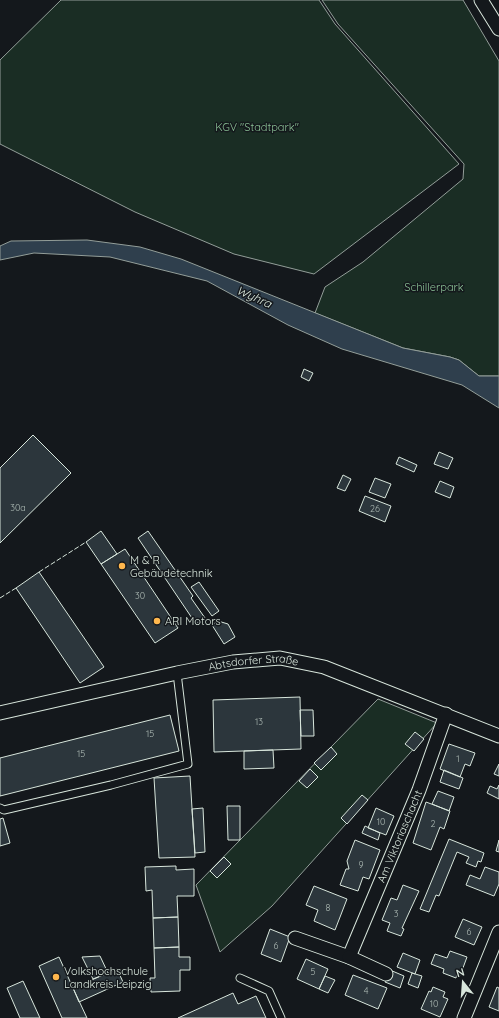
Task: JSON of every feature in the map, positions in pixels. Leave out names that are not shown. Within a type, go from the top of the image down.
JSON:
[{"type":"street","points":[[481,0],[499,29]]},
{"type":"street","name":"Abtsdorfer Straße","points":[[0,713],[177,673],[233,662],[280,658],[324,667],[499,736]]},
{"type":"street","name":"Am Viktoriaschacht","points":[[349,957],[419,790],[446,714]]},
{"type":"street","points":[[464,1018],[499,932]]},
{"type":"street","points":[[295,938],[349,957],[386,974]]},
{"type":"lane","points":[[0,808],[4,810],[96,789],[188,764],[177,673]]},
{"type":"lane","points":[[240,978],[269,991],[282,1018]]},
{"type":"green space","name":"KGV \"Stadtpark\"","points":[[61,0],[319,0],[335,24],[459,164],[314,274],[234,254],[135,212],[0,144],[0,60]]},
{"type":"green space","name":"Schillerpark","points":[[322,0],[463,0],[499,61],[499,376],[479,376],[459,360],[403,348],[315,313],[325,287],[363,262],[463,179],[464,164],[338,24]]},
{"type":"green space","points":[[378,699],[437,723],[272,906],[220,952],[196,885]]},
{"type":"water","name":"Wyhra","points":[[87,240],[140,247],[181,259],[403,348],[459,360],[479,376],[499,376],[499,408],[462,385],[342,349],[288,325],[207,281],[110,257],[34,253],[0,260],[0,246],[11,241]]},
{"type":"building","points":[[304,369],[313,373],[309,381],[301,377]]},
{"type":"building","points":[[33,435],[71,473],[0,543],[0,468]]},
{"type":"building","points":[[439,452],[453,458],[448,469],[434,464]]},
{"type":"building","points":[[399,457],[417,465],[414,472],[396,464]]},
{"type":"building","points":[[343,475],[351,479],[345,491],[337,488]]},
{"type":"building","points":[[375,478],[391,484],[385,498],[369,492]]},
{"type":"building","points":[[440,481],[454,487],[450,498],[435,492]]},
{"type":"building","points":[[365,496],[391,506],[385,522],[359,511]]},
{"type":"building","points":[[101,531],[117,554],[101,564],[86,542]]},
{"type":"building","points":[[148,531],[193,596],[191,598],[205,618],[196,624],[138,538]]},
{"type":"building","points":[[125,549],[178,628],[155,643],[101,564]]},
{"type":"building","points":[[39,572],[104,667],[80,683],[16,588]]},
{"type":"building","points":[[199,582],[219,611],[212,616],[191,587]]},
{"type":"building","points":[[218,621],[228,624],[235,637],[224,644],[212,625]]},
{"type":"building","points":[[300,697],[301,749],[214,752],[213,700]]},
{"type":"building","points":[[300,710],[313,710],[314,736],[301,736]]},
{"type":"building","points":[[170,715],[179,751],[0,796],[0,758]]},
{"type":"building","points":[[415,732],[424,739],[414,751],[405,744]]},
{"type":"building","points":[[449,744],[475,753],[470,766],[465,764],[460,777],[440,769]]},
{"type":"building","points":[[331,747],[337,754],[321,770],[314,763]]},
{"type":"building","points":[[273,750],[274,768],[244,769],[244,751]]},
{"type":"building","points":[[499,764],[499,776],[494,774]]},
{"type":"building","points":[[310,769],[318,777],[307,788],[299,781]]},
{"type":"building","points":[[444,770],[463,778],[459,789],[440,782]]},
{"type":"building","points":[[190,776],[195,857],[159,858],[154,778]]},
{"type":"building","points":[[499,785],[499,799],[487,793],[490,786],[497,789]]},
{"type":"building","points":[[438,791],[454,797],[449,811],[432,804]]},
{"type":"building","points":[[362,795],[368,800],[347,824],[341,818]]},
{"type":"building","points":[[426,802],[450,811],[444,829],[440,827],[431,850],[413,843]]},
{"type":"building","points":[[227,806],[240,806],[240,840],[228,840]]},
{"type":"building","points":[[203,808],[205,852],[195,853],[192,809]]},
{"type":"building","points":[[376,808],[394,816],[386,835],[368,828]]},
{"type":"building","points":[[3,818],[10,843],[0,846],[0,819]]},
{"type":"building","points":[[365,826],[380,833],[378,840],[362,833]]},
{"type":"building","points":[[449,839],[484,853],[481,862],[478,861],[476,867],[466,863],[469,857],[457,852],[439,896],[436,895],[429,912],[420,909]]},
{"type":"building","points":[[355,840],[380,850],[369,879],[363,877],[358,891],[340,885],[346,869],[349,869],[347,861]]},
{"type":"building","points":[[499,840],[499,852],[496,851]]},
{"type":"building","points":[[224,857],[231,864],[217,878],[210,871]]},
{"type":"building","points":[[176,866],[176,870],[194,869],[194,896],[177,896],[178,917],[153,918],[152,890],[146,891],[145,867]]},
{"type":"building","points":[[485,867],[499,872],[499,884],[494,896],[466,885],[470,875],[480,879]]},
{"type":"building","points":[[403,885],[419,891],[402,928],[404,929],[401,936],[387,931],[390,923],[382,920],[391,898],[397,900]]},
{"type":"building","points":[[314,886],[347,899],[335,930],[314,921],[318,910],[306,905]]},
{"type":"building","points":[[178,917],[179,947],[154,948],[153,918]]},
{"type":"building","points":[[463,919],[482,927],[474,945],[455,937]]},
{"type":"building","points":[[270,929],[290,937],[281,962],[261,954]]},
{"type":"building","points":[[179,947],[179,957],[190,957],[190,970],[180,970],[180,991],[151,992],[150,978],[155,978],[154,948]]},
{"type":"building","points":[[450,951],[467,957],[460,976],[457,974],[456,978],[443,973],[444,969],[431,964],[435,954],[447,958]]},
{"type":"building","points":[[403,953],[420,960],[415,974],[397,967]]},
{"type":"building","points":[[100,956],[108,973],[93,979],[82,957]]},
{"type":"building","name":"Volkshochschule Landkreis Leipzig","points":[[59,957],[87,1018],[62,1018],[39,966]]},
{"type":"building","points":[[306,959],[328,969],[319,989],[297,979]]},
{"type":"building","points":[[117,969],[123,982],[79,1002],[73,988]]},
{"type":"building","points":[[390,970],[404,976],[400,988],[385,982]]},
{"type":"building","points":[[412,973],[422,976],[418,988],[408,984]]},
{"type":"building","points":[[353,975],[387,988],[378,1009],[345,995]]},
{"type":"building","points":[[325,976],[335,980],[328,993],[319,989]]},
{"type":"building","points":[[23,981],[40,1018],[20,1018],[7,988]]},
{"type":"building","points":[[433,987],[445,992],[443,997],[448,999],[440,1017],[421,1009],[429,991],[431,992]]},
{"type":"building","points":[[497,987],[499,988],[499,1011],[489,1007]]},
{"type":"building","points":[[233,993],[238,1004],[256,996],[266,1018],[178,1018]]},
{"type":"fence","points":[[39,572],[86,542]]},
{"type":"fence","points":[[0,598],[16,588]]},
{"type":"place","name":"M & R Gebäudetechnik","points":[[122,566]]},
{"type":"place","name":"ARI Motors","points":[[157,621]]},
{"type":"place","name":"Volkshochschule Landkreis Leipzig","points":[[56,977]]}]
